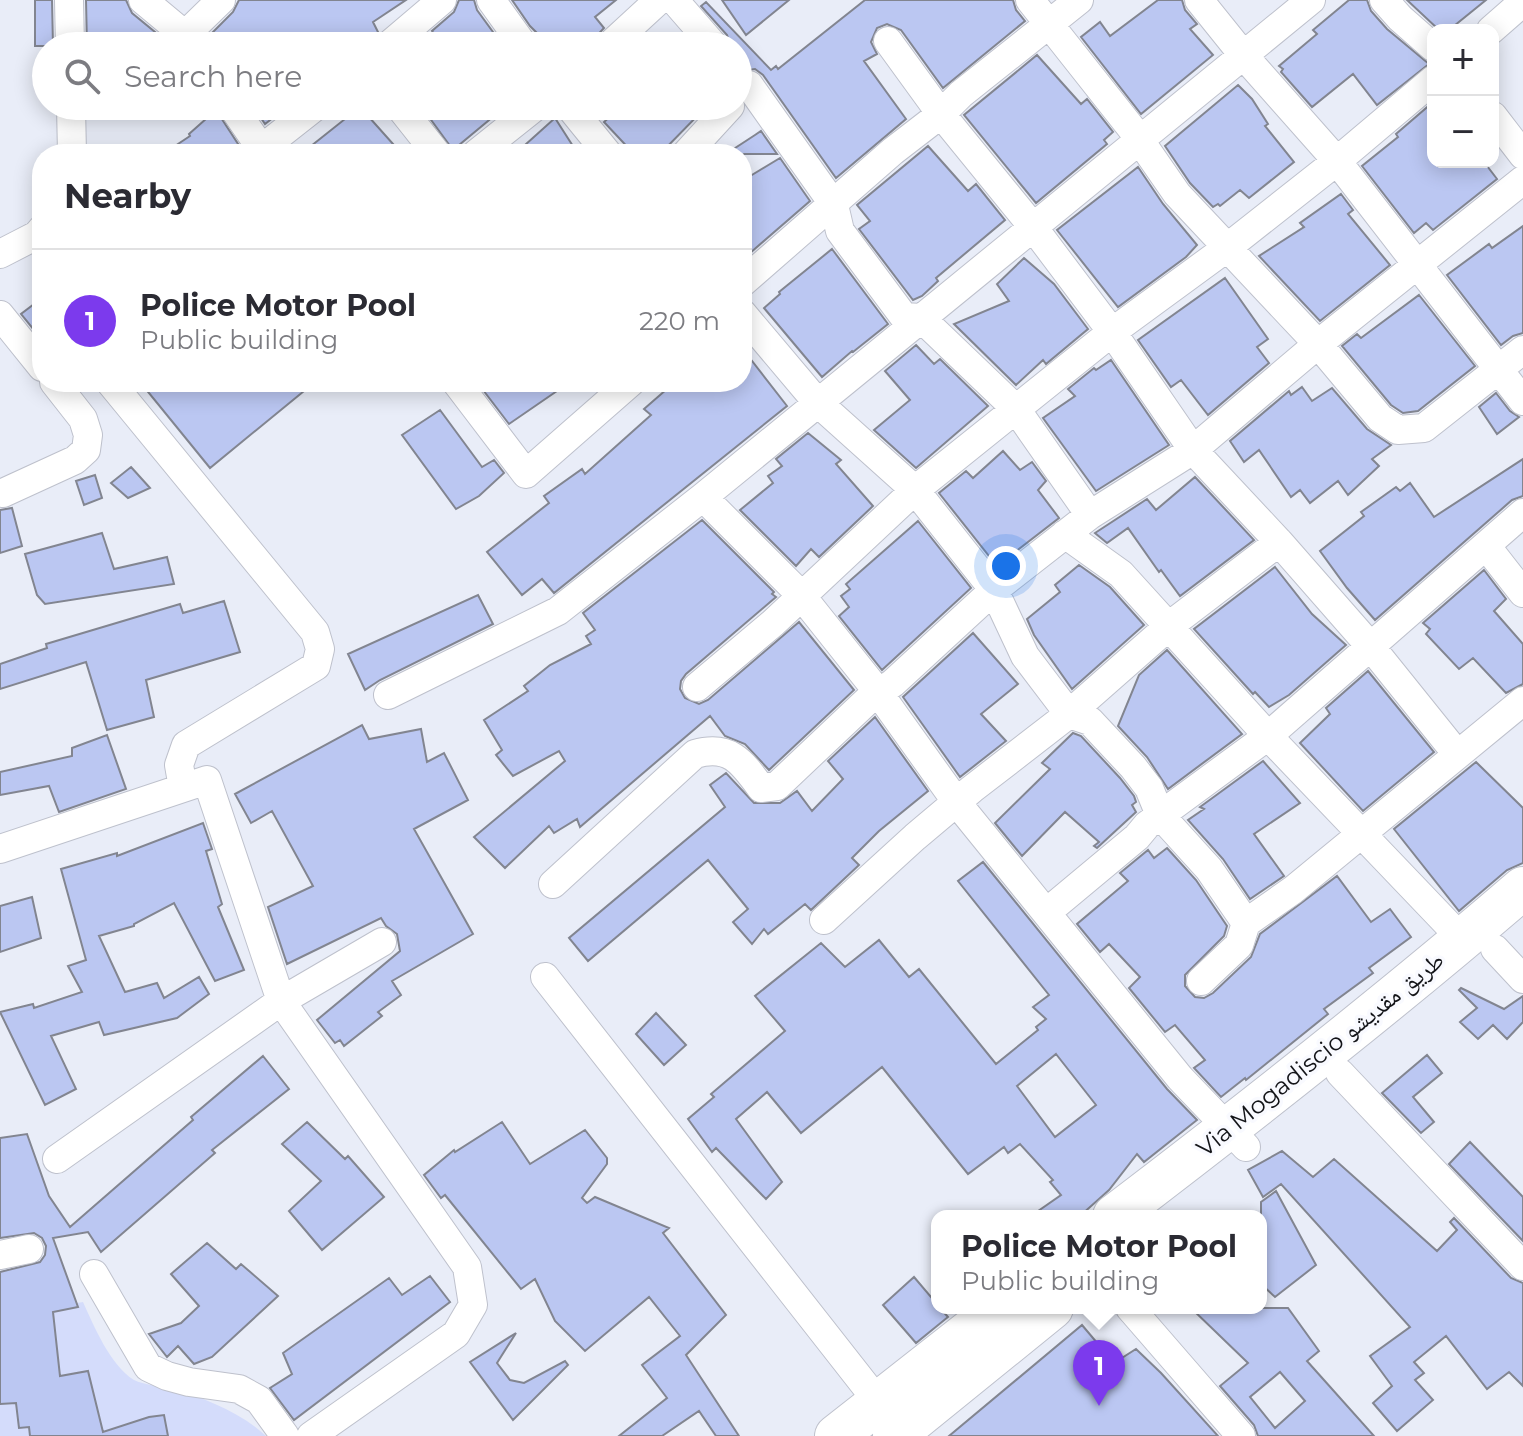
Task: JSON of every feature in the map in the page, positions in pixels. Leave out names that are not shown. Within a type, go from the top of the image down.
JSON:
[{"type":"highway","name":"Via Mogadiscio طريق مقديشو","points":[[1124,1210],[1340,1073],[1501,949],[1523,888]]},
{"type":"highway","name":"Via Mogadiscio طريق مقديشو","points":[[1168,1210],[1238,1138],[1501,949]]},
{"type":"highway","points":[[836,1436],[886,1420],[993,1327],[1033,1314]]},
{"type":"street","points":[[69,0],[70,32]]},
{"type":"street","points":[[143,0],[179,32]]},
{"type":"street","points":[[195,32],[221,0]]},
{"type":"street","points":[[404,32],[442,0]]},
{"type":"street","points":[[491,0],[514,32]]},
{"type":"street","points":[[624,32],[659,0]]},
{"type":"street","points":[[674,0],[702,32]]},
{"type":"street","points":[[1030,0],[1140,141],[1177,194],[1318,344],[1380,418],[1398,430],[1424,428],[1523,350]]},
{"type":"street","points":[[752,275],[893,151],[1079,0]]},
{"type":"street","points":[[1199,0],[1337,161],[1523,401]]},
{"type":"street","points":[[388,695],[558,611],[703,497],[1311,0]]},
{"type":"street","points":[[1384,0],[1427,42]]},
{"type":"street","points":[[1498,24],[1523,2]]},
{"type":"street","points":[[888,41],[941,114],[1033,227],[1112,332],[1193,450],[1371,647],[1457,754]]},
{"type":"street","points":[[697,687],[773,623],[800,594],[915,490],[1112,332],[1228,247],[1337,161],[1427,85]]},
{"type":"street","points":[[752,106],[834,205],[840,231],[904,317],[921,318],[1016,409],[1090,515]]},
{"type":"street","points":[[71,120],[72,144]]},
{"type":"street","points":[[241,120],[255,144]]},
{"type":"street","points":[[272,144],[300,120]]},
{"type":"street","points":[[410,120],[429,144]]},
{"type":"street","points":[[488,144],[518,120]]},
{"type":"street","points":[[580,120],[600,144]]},
{"type":"street","points":[[694,144],[714,120]]},
{"type":"street","points":[[1499,124],[1523,155]]},
{"type":"street","points":[[553,884],[695,754],[711,749],[730,754],[761,788],[777,786],[994,590],[1090,515],[1193,450],[1417,263],[1523,180]]},
{"type":"street","points":[[0,254],[32,237]]},
{"type":"street","points":[[0,315],[32,355]]},
{"type":"street","points":[[752,325],[817,402],[915,490],[994,590],[1025,656],[1069,714],[1090,721],[1133,767],[1149,788],[1160,815],[1209,869],[1246,923]]},
{"type":"street","points":[[3,493],[75,460],[86,450],[88,435],[83,419],[62,392]]},
{"type":"street","points":[[118,392],[315,632],[320,649],[316,666],[186,745],[179,765],[183,788]]},
{"type":"street","points":[[464,392],[526,474],[620,392]]},
{"type":"street","points":[[703,497],[800,594],[878,692],[958,804],[1180,1078],[1238,1138]]},
{"type":"street","points":[[1047,912],[1160,815],[1268,736],[1523,513]]},
{"type":"street","points":[[1065,534],[1121,574],[1268,736],[1363,833],[1501,949]]},
{"type":"street","points":[[824,920],[972,789],[1069,714],[1169,626],[1279,542]]},
{"type":"street","points":[[1487,547],[1523,593]]},
{"type":"street","points":[[1201,981],[1239,945],[1246,923],[1293,890],[1523,701]]},
{"type":"street","points":[[0,849],[207,780],[281,1001],[467,1267],[473,1305],[456,1334],[311,1436]]},
{"type":"street","points":[[57,1159],[281,1001],[382,942]]},
{"type":"street","points":[[545,977],[886,1420]]},
{"type":"street","points":[[1340,1073],[1523,1266]]},
{"type":"street","points":[[0,1255],[29,1249]]},
{"type":"street","points":[[94,1274],[148,1367],[189,1382],[239,1389],[259,1400],[285,1436]]},
{"type":"street","points":[[1135,1314],[1241,1436]]},
{"type":"shaded area","points":[[83,1302],[110,1355],[134,1380],[209,1401],[246,1420],[266,1436],[0,1436],[0,1316]]},
{"type":"building","points":[[35,0],[52,0],[53,32],[35,32]]},
{"type":"building","points":[[86,0],[126,0],[132,13],[155,32],[87,32]]},
{"type":"building","points":[[239,0],[406,0],[373,22],[378,32],[213,32],[233,12]]},
{"type":"building","points":[[459,0],[474,0],[477,10],[493,32],[433,32],[454,12]]},
{"type":"building","points":[[512,0],[616,0],[595,17],[604,28],[600,32],[536,32]]},
{"type":"building","points":[[722,0],[789,0],[750,32],[744,32]]},
{"type":"building","points":[[865,0],[1013,0],[1025,21],[943,88],[901,30],[887,24],[877,28],[871,42],[877,54],[864,61],[906,119],[836,178],[763,75],[752,69],[752,50],[771,70],[776,66],[778,69]]},
{"type":"building","points":[[1158,0],[1182,0],[1185,10],[1197,24],[1190,29],[1213,55],[1141,114],[1081,37],[1100,22],[1110,36]]},
{"type":"building","points":[[1349,0],[1367,0],[1371,11],[1387,29],[1427,66],[1377,105],[1353,74],[1312,107],[1279,66],[1317,34],[1313,30]]},
{"type":"building","points":[[1407,0],[1486,0],[1456,24],[1433,24]]},
{"type":"building","points":[[706,2],[735,32],[724,32],[701,6]]},
{"type":"building","points":[[1037,55],[1081,104],[1087,99],[1113,132],[1104,140],[1107,144],[1036,203],[964,115]]},
{"type":"building","points":[[1238,85],[1252,99],[1268,124],[1265,126],[1294,162],[1249,198],[1240,190],[1220,206],[1213,207],[1190,183],[1165,146]]},
{"type":"building","points":[[1427,107],[1427,168],[1489,168],[1497,179],[1433,230],[1426,223],[1414,233],[1362,166],[1398,137],[1396,134]]},
{"type":"building","points":[[205,120],[222,120],[238,144],[178,144]]},
{"type":"building","points":[[344,120],[372,120],[393,144],[314,144]]},
{"type":"building","points":[[431,120],[489,120],[460,144],[449,144]]},
{"type":"building","points":[[556,120],[572,144],[526,144]]},
{"type":"building","points":[[693,120],[670,144],[625,144],[604,122]]},
{"type":"building","points":[[761,131],[777,154],[752,154],[752,144],[741,144]]},
{"type":"building","points":[[928,146],[968,191],[976,184],[1005,220],[936,278],[938,281],[922,296],[913,300],[859,229],[870,221],[857,205]]},
{"type":"building","points":[[780,158],[810,201],[752,251],[752,175]]},
{"type":"building","points":[[1138,167],[1197,245],[1186,257],[1118,307],[1057,230]]},
{"type":"building","points":[[1341,194],[1353,210],[1348,214],[1390,265],[1320,321],[1259,256],[1304,227],[1300,223]]},
{"type":"building","points":[[1523,226],[1523,333],[1501,345],[1447,275],[1489,244],[1492,248]]},
{"type":"building","points":[[832,249],[888,324],[822,377],[764,308]]},
{"type":"building","points":[[1024,258],[1054,284],[1088,329],[1046,364],[1043,360],[1016,385],[954,324],[1009,301],[997,284]]},
{"type":"building","points":[[1225,278],[1268,339],[1257,347],[1269,363],[1208,415],[1181,380],[1171,387],[1138,340]]},
{"type":"building","points":[[1419,295],[1475,366],[1418,411],[1403,413],[1391,405],[1342,346],[1357,334],[1361,338]]},
{"type":"building","points":[[32,306],[32,328],[21,314]]},
{"type":"building","points":[[916,345],[934,364],[940,359],[988,406],[916,468],[874,430],[910,400],[885,371]]},
{"type":"building","points":[[1111,360],[1169,445],[1096,491],[1043,418],[1075,396],[1068,389],[1094,368],[1096,370]]},
{"type":"building","points":[[752,361],[787,406],[554,593],[542,579],[522,595],[487,552],[549,503],[544,496],[582,469],[585,474],[651,415],[644,409],[664,392],[752,392]]},
{"type":"building","points":[[1302,387],[1312,401],[1332,388],[1367,429],[1391,445],[1372,459],[1379,466],[1348,495],[1338,481],[1310,503],[1300,490],[1291,497],[1259,450],[1244,462],[1230,441],[1289,391],[1291,395]]},
{"type":"building","points":[[148,392],[303,392],[210,468]]},
{"type":"building","points":[[485,392],[555,392],[509,424]]},
{"type":"building","points":[[1496,393],[1519,417],[1497,434],[1479,407]]},
{"type":"building","points":[[440,410],[482,467],[494,460],[504,473],[479,496],[456,509],[402,435]]},
{"type":"building","points":[[808,433],[841,460],[836,464],[873,506],[819,557],[811,549],[796,566],[740,510],[773,483],[768,476],[782,466],[776,459]]},
{"type":"building","points":[[1003,451],[1020,470],[1032,462],[1046,481],[1038,490],[1059,518],[997,566],[939,493],[966,471],[973,478]]},
{"type":"building","points":[[1523,459],[1523,496],[1512,500],[1375,620],[1320,551],[1364,516],[1361,512],[1396,487],[1400,491],[1410,483],[1434,517]]},
{"type":"building","points":[[131,467],[150,488],[128,498],[111,483]]},
{"type":"building","points":[[95,475],[102,498],[84,505],[76,481]]},
{"type":"building","points":[[1195,477],[1254,540],[1180,596],[1128,528],[1107,543],[1095,533],[1147,499],[1156,510]]},
{"type":"building","points":[[12,508],[22,546],[0,553],[0,510]]},
{"type":"building","points":[[702,520],[776,597],[686,674],[680,689],[685,698],[699,704],[708,700],[799,622],[854,690],[769,770],[745,744],[725,736],[710,716],[580,827],[577,819],[554,833],[549,826],[505,868],[474,837],[565,761],[559,751],[513,776],[496,755],[502,750],[484,720],[528,691],[524,686],[550,665],[591,644],[586,636],[595,630],[583,613]]},
{"type":"building","points":[[918,521],[971,588],[882,670],[839,616],[849,607],[841,596],[850,589],[846,584]]},
{"type":"building","points":[[102,533],[114,569],[167,557],[174,584],[45,604],[37,595],[25,554]]},
{"type":"building","points":[[1079,565],[1110,587],[1144,625],[1072,689],[1034,635],[1027,619],[1060,592],[1055,585]]},
{"type":"building","points":[[1275,567],[1312,614],[1346,645],[1289,695],[1269,707],[1255,692],[1253,694],[1194,629]]},
{"type":"building","points":[[1484,570],[1506,599],[1494,611],[1523,644],[1523,684],[1506,693],[1473,658],[1459,669],[1426,634],[1430,629],[1423,623]]},
{"type":"building","points":[[478,595],[493,624],[365,690],[348,654]]},
{"type":"building","points":[[224,601],[240,652],[146,680],[154,717],[107,730],[86,662],[0,689],[0,664],[47,648],[46,644],[180,604],[183,613]]},
{"type":"building","points":[[973,633],[1018,684],[981,714],[1006,741],[960,777],[903,697]]},
{"type":"building","points":[[1167,650],[1242,734],[1168,789],[1147,757],[1118,726],[1139,675]]},
{"type":"building","points":[[1368,671],[1434,752],[1363,811],[1300,743],[1330,714],[1326,708]]},
{"type":"building","points":[[875,717],[928,791],[852,858],[859,865],[811,910],[805,904],[768,934],[764,929],[752,944],[733,922],[748,909],[708,860],[588,961],[569,938],[725,807],[710,785],[726,773],[754,803],[780,803],[797,791],[812,811],[843,779],[828,761]]},
{"type":"building","points":[[362,725],[369,739],[421,729],[427,762],[444,753],[468,800],[414,829],[473,934],[392,981],[401,995],[378,1012],[382,1016],[344,1046],[340,1040],[335,1043],[317,1020],[400,951],[397,934],[381,918],[287,964],[268,907],[313,886],[272,811],[251,823],[235,794]]},
{"type":"building","points":[[1073,733],[1081,736],[1120,778],[1134,796],[1136,802],[1132,805],[1136,812],[1097,848],[1094,846],[1099,842],[1065,812],[1022,856],[995,823],[1050,769],[1042,763]]},
{"type":"building","points":[[107,735],[126,789],[59,812],[49,786],[0,795],[0,772],[72,756],[72,748]]},
{"type":"building","points":[[1263,761],[1300,803],[1254,834],[1284,876],[1250,899],[1223,859],[1188,820],[1204,809],[1200,807]]},
{"type":"building","points":[[1476,762],[1523,808],[1523,863],[1507,870],[1459,911],[1394,829]]},
{"type":"building","points":[[203,823],[212,849],[206,851],[222,904],[218,907],[244,970],[215,981],[174,903],[134,926],[99,936],[125,992],[157,983],[164,998],[199,977],[209,994],[177,1018],[104,1035],[99,1022],[51,1036],[76,1089],[45,1105],[0,1012],[33,1004],[34,1008],[82,992],[68,966],[86,960],[61,869],[117,853],[117,856]]},
{"type":"building","points":[[1167,848],[1196,880],[1227,926],[1224,936],[1185,975],[1185,986],[1195,997],[1204,998],[1213,993],[1251,957],[1260,934],[1337,876],[1371,922],[1390,909],[1411,937],[1369,968],[1373,973],[1324,1009],[1328,1014],[1221,1097],[1194,1068],[1205,1060],[1175,1025],[1165,1032],[1129,988],[1140,977],[1109,944],[1100,952],[1077,924],[1128,881],[1120,873],[1148,850],[1154,858]]},
{"type":"building","points":[[983,862],[1167,1089],[1197,1120],[1144,1162],[1137,1154],[1109,1190],[1087,1210],[1040,1210],[1061,1195],[1050,1182],[1053,1180],[1020,1144],[1008,1153],[1004,1147],[968,1174],[882,1067],[801,1133],[767,1092],[736,1119],[782,1182],[766,1199],[716,1148],[712,1152],[688,1119],[714,1097],[711,1094],[785,1031],[755,996],[821,943],[845,967],[879,940],[909,977],[919,969],[996,1064],[1038,1030],[1036,1027],[1046,1019],[1033,1007],[1049,995],[958,881]],"holes":[[[1056,1054],[1096,1105],[1055,1137],[1017,1086]]]},
{"type":"building","points":[[32,897],[41,938],[0,952],[0,906]]},
{"type":"building","points":[[1461,988],[1504,1009],[1523,996],[1523,1022],[1507,1039],[1493,1025],[1478,1039],[1460,1022],[1477,1008],[1459,990]]},
{"type":"building","points":[[656,1013],[686,1045],[664,1065],[636,1034]]},
{"type":"building","points":[[1427,1055],[1442,1073],[1413,1097],[1434,1122],[1421,1133],[1382,1093]]},
{"type":"building","points":[[263,1056],[289,1089],[212,1150],[215,1153],[101,1252],[88,1232],[53,1238],[78,1307],[53,1312],[60,1376],[88,1371],[103,1432],[164,1415],[168,1436],[30,1436],[29,1427],[19,1428],[16,1403],[0,1404],[0,1272],[40,1262],[46,1246],[42,1238],[34,1233],[0,1238],[0,1138],[27,1134],[49,1196],[70,1227]]},
{"type":"building","points":[[307,1122],[345,1159],[348,1156],[384,1197],[322,1250],[289,1211],[321,1181],[282,1144]]},
{"type":"building","points":[[502,1122],[530,1164],[585,1130],[607,1158],[607,1164],[582,1198],[587,1203],[595,1197],[669,1228],[663,1233],[726,1315],[686,1355],[739,1436],[716,1436],[699,1411],[662,1436],[619,1436],[667,1398],[642,1365],[680,1336],[649,1297],[585,1351],[555,1321],[535,1279],[521,1289],[445,1195],[441,1198],[424,1175],[454,1150]]},
{"type":"building","points":[[1470,1142],[1523,1197],[1523,1241],[1449,1164]]},
{"type":"building","points":[[1282,1151],[1313,1177],[1334,1159],[1437,1251],[1457,1230],[1450,1222],[1454,1218],[1511,1278],[1523,1283],[1523,1386],[1509,1372],[1487,1389],[1446,1336],[1414,1362],[1424,1373],[1415,1380],[1433,1400],[1397,1431],[1373,1403],[1392,1386],[1370,1356],[1410,1327],[1281,1184],[1263,1197],[1248,1170]]},
{"type":"building","points":[[1276,1191],[1316,1265],[1275,1297],[1267,1290],[1267,1210],[1261,1210],[1261,1202]]},
{"type":"building","points":[[207,1243],[236,1269],[241,1264],[278,1296],[212,1357],[194,1364],[178,1346],[167,1357],[149,1334],[181,1323],[199,1306],[171,1274]]},
{"type":"building","points":[[430,1276],[450,1302],[294,1420],[270,1388],[292,1374],[283,1353],[389,1278],[402,1295]]},
{"type":"building","points":[[914,1277],[931,1297],[931,1314],[945,1314],[948,1317],[916,1343],[883,1305]]},
{"type":"building","points":[[1267,1308],[1288,1308],[1319,1351],[1307,1361],[1374,1436],[1258,1436],[1254,1425],[1220,1386],[1248,1363],[1197,1314],[1267,1314]],"holes":[[[1280,1372],[1305,1401],[1275,1428],[1250,1397]]]},
{"type":"building","points":[[1082,1325],[1114,1363],[1136,1349],[1218,1436],[949,1436]]},
{"type":"building","points":[[516,1333],[497,1363],[510,1380],[524,1383],[565,1361],[568,1365],[513,1420],[470,1362]]},
{"type":"place","name":"Police Motor Pool","points":[[1099,1406]]}]
